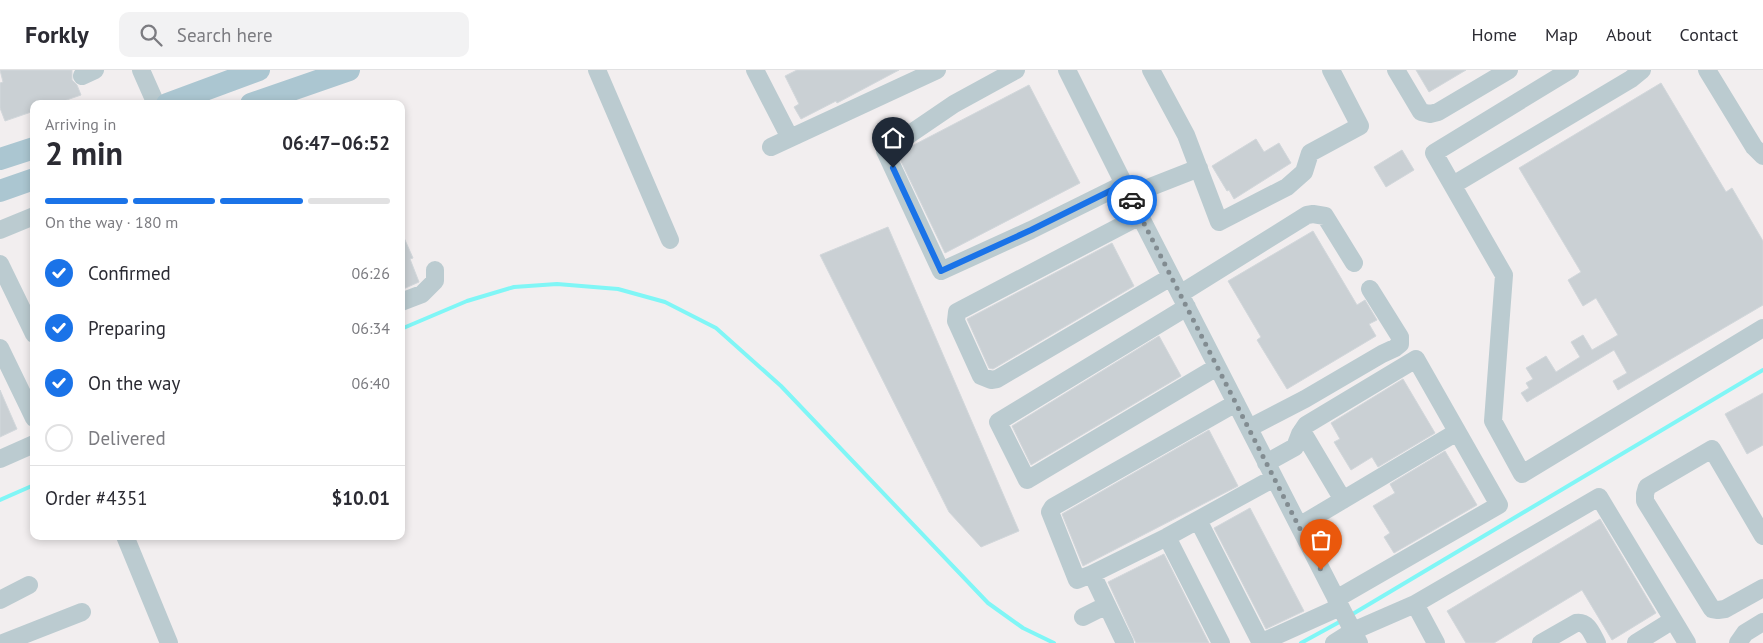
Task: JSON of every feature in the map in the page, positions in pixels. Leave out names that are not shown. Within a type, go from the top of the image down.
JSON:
[{"type":"main road","points":[[178,100],[259,70]]},
{"type":"main road","points":[[263,100],[349,70]]},
{"type":"main road","points":[[0,160],[30,149]]},
{"type":"main road","points":[[0,190],[30,180]]},
{"type":"street","points":[[141,70],[154,100]]},
{"type":"street","points":[[597,70],[670,240]]},
{"type":"street","points":[[755,70],[790,138]]},
{"type":"street","points":[[771,147],[937,70]]},
{"type":"street","points":[[1016,70],[954,104],[885,151],[941,271],[1127,189],[1199,168]]},
{"type":"street","points":[[1067,70],[1183,301],[1356,637]]},
{"type":"street","points":[[1151,70],[1186,135],[1219,222],[1287,187],[1304,172],[1310,153],[1360,126],[1332,70]]},
{"type":"street","points":[[1396,70],[1421,112],[1430,114],[1438,112],[1510,70]]},
{"type":"street","points":[[1570,70],[1434,153],[1504,275],[1493,421],[1522,474],[1763,328]]},
{"type":"street","points":[[1452,186],[1631,79],[1642,70]]},
{"type":"street","points":[[1707,70],[1754,147],[1763,156]]},
{"type":"street","points":[[1217,367],[1027,480],[998,422],[1183,301],[1307,216],[1313,214],[1325,216],[1354,263]]},
{"type":"street","points":[[1140,216],[957,312],[956,321],[982,376],[991,380],[997,379],[1171,277]]},
{"type":"street","points":[[0,230],[30,218]]},
{"type":"street","points":[[0,264],[30,326]]},
{"type":"street","points":[[405,300],[422,294],[429,288],[435,281],[435,270]]},
{"type":"street","points":[[1249,428],[1305,400],[1400,344],[1400,337],[1370,289]]},
{"type":"street","points":[[0,348],[30,410]]},
{"type":"street","points":[[1198,520],[1261,643],[1338,603],[1499,505],[1416,359],[1306,425],[1295,447],[1270,470],[1198,520],[1077,580],[1051,518],[1050,512],[1052,507],[1236,403]]},
{"type":"street","points":[[1302,431],[1343,500]]},
{"type":"street","points":[[1299,526],[1457,432]]},
{"type":"street","points":[[0,459],[30,446]]},
{"type":"street","points":[[1763,536],[1712,449],[1647,487],[1645,501],[1712,609],[1725,609],[1763,588]]},
{"type":"street","points":[[1334,643],[1356,637],[1599,498],[1687,643]]},
{"type":"street","points":[[1167,537],[1221,643]]},
{"type":"street","points":[[127,540],[169,643]]},
{"type":"street","points":[[1092,574],[1125,643]]},
{"type":"street","points":[[0,600],[30,585]]},
{"type":"street","points":[[1415,604],[1436,643]]},
{"type":"street","points":[[1083,617],[1107,605]]},
{"type":"street","points":[[3,643],[82,612]]},
{"type":"street","points":[[1636,643],[1673,620]]},
{"type":"street","points":[[1541,643],[1576,622],[1581,622],[1586,624],[1597,643]]},
{"type":"street","points":[[1738,643],[1745,633],[1763,622]]},
{"type":"building","points":[[0,70],[72,70],[72,80],[77,85],[81,95],[67,100],[30,100],[30,112],[5,121],[0,108],[0,83],[3,82]]},
{"type":"building","points":[[797,70],[899,70],[837,103],[836,101],[801,119],[794,107],[799,104],[785,76]]},
{"type":"building","points":[[1416,70],[1466,70],[1429,92]]},
{"type":"building","points":[[1661,83],[1726,192],[1732,188],[1763,241],[1763,305],[1618,390],[1613,381],[1627,373],[1614,350],[1527,402],[1521,393],[1529,388],[1526,383],[1533,379],[1526,368],[1546,356],[1556,372],[1580,357],[1571,342],[1583,335],[1592,350],[1618,335],[1596,298],[1583,306],[1568,280],[1581,272],[1519,168]]},
{"type":"building","points":[[1029,85],[1080,183],[945,253],[898,155]]},
{"type":"building","points":[[1256,139],[1264,152],[1279,143],[1291,163],[1234,199],[1212,166]]},
{"type":"building","points":[[1402,150],[1414,170],[1386,187],[1374,167]]},
{"type":"building","points":[[888,227],[1019,531],[981,547],[949,512],[820,255]]},
{"type":"building","points":[[1313,231],[1357,305],[1365,300],[1377,320],[1369,324],[1376,336],[1287,389],[1257,340],[1261,337],[1228,281]]},
{"type":"building","points":[[405,240],[413,258],[410,259],[419,282],[405,288]]},
{"type":"building","points":[[1112,243],[1134,286],[993,369],[989,368],[967,319]]},
{"type":"building","points":[[1159,336],[1181,376],[1031,465],[1012,426]]},
{"type":"building","points":[[1403,379],[1435,433],[1378,467],[1372,457],[1351,470],[1334,442],[1340,439],[1331,423]]},
{"type":"building","points":[[0,390],[17,429],[0,437]]},
{"type":"building","points":[[1763,393],[1763,445],[1747,454],[1725,414]]},
{"type":"building","points":[[1209,430],[1238,486],[1083,566],[1062,514]]},
{"type":"building","points":[[1445,451],[1477,505],[1394,553],[1384,537],[1390,533],[1373,506],[1395,493],[1390,484]]},
{"type":"building","points":[[1250,508],[1304,611],[1266,629],[1214,528]]},
{"type":"building","points":[[1600,519],[1656,613],[1612,640],[1582,590],[1494,643],[1466,643],[1447,611]]},
{"type":"building","points":[[1164,554],[1209,643],[1136,643],[1108,582]]},
{"type":"waterway","points":[[405,327],[467,301],[514,287],[557,284],[618,289],[665,302],[716,328],[781,386],[988,603],[1023,628],[1054,643]]},
{"type":"waterway","points":[[1351,615],[1763,370]]},
{"type":"waterway","points":[[0,500],[30,487]]},
{"type":"waterway","points":[[1301,643],[1343,620]]},
{"type":"way so far","points":[[1132,200],[1321,570]]},
{"type":"route","points":[[893,168],[941,271],[1031,230],[1124,184],[1132,200]]}]
